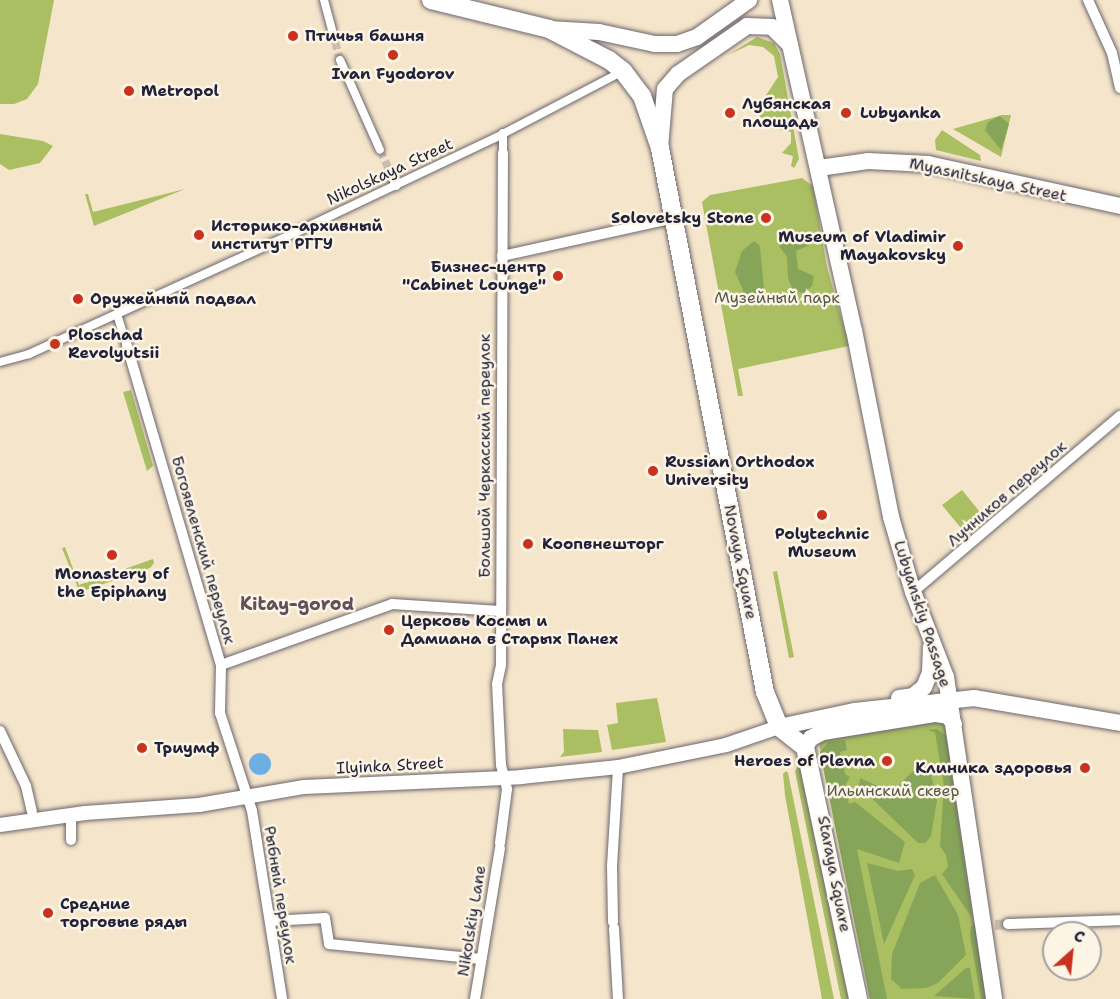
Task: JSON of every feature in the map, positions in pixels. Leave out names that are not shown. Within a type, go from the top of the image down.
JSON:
[{"type":"main road","points":[[549,28],[599,32],[655,44],[677,44],[698,37],[749,0]]},
{"type":"main road","name":"Lubyanskiy Passage","points":[[780,0],[819,168],[891,517],[913,592],[927,626],[950,699],[989,925],[994,999]]},
{"type":"main road","name":"Novaya Square","points":[[440,1],[549,28],[589,47],[623,71],[642,96],[660,148],[765,692],[779,727]]},
{"type":"main road","points":[[660,148],[663,95],[667,84],[678,74],[747,26],[772,27],[791,46]]},
{"type":"main road","name":"Myasnitskaya Street","points":[[819,168],[868,161],[919,163],[1120,206]]},
{"type":"main road","points":[[855,711],[881,701],[913,696],[922,689],[931,668],[927,626]]},
{"type":"main road","points":[[779,727],[855,711],[950,699],[979,698],[1120,723]]},
{"type":"main road","points":[[779,727],[806,747],[811,738],[823,732],[936,714],[948,716],[954,723]]},
{"type":"main road","name":"Staraya Square","points":[[806,747],[858,999]]},
{"type":"street","points":[[324,0],[332,30]]},
{"type":"street","points":[[1088,0],[1112,53],[1120,88]]},
{"type":"street","points":[[340,60],[380,150]]},
{"type":"street","name":"Nikolskaya Street","points":[[0,362],[29,354],[396,186],[623,71]]},
{"type":"street","name":"Большой Черкасский переулок","points":[[503,133],[500,670],[497,684],[503,778]]},
{"type":"street","points":[[391,174],[396,186]]},
{"type":"street","points":[[502,256],[675,218]]},
{"type":"street","name":"Богоявленский переулок","points":[[117,314],[221,665],[220,713],[247,795]]},
{"type":"street","name":"Лучников переулок","points":[[913,592],[1120,416]]},
{"type":"street","points":[[221,665],[392,604],[500,611]]},
{"type":"street","name":"Ilyinka Street","points":[[0,825],[33,815],[170,808],[304,787],[503,778],[618,767],[726,745],[779,727]]},
{"type":"street","points":[[0,731],[33,815]]},
{"type":"street","points":[[618,767],[612,866],[618,999]]},
{"type":"street","name":"Nikolskiy Lane","points":[[475,999],[500,846],[507,789],[503,778]]},
{"type":"street","name":"Рыбный переулок","points":[[247,795],[282,999]]},
{"type":"street","points":[[71,814],[71,840]]},
{"type":"street","points":[[270,921],[325,918],[328,944],[481,959]]},
{"type":"street","points":[[1008,924],[1120,920]]},
{"type":"green space","points":[[0,0],[54,0],[38,84],[27,99],[14,104],[0,104]]},
{"type":"green space","points":[[757,37],[774,43],[780,54],[799,159],[794,168],[791,166],[793,156],[782,153],[791,143],[791,132],[770,128],[759,115],[759,106],[778,77],[774,56],[763,47],[749,45],[728,55]]},
{"type":"green space","points":[[1002,115],[1011,115],[1001,157],[953,129]]},
{"type":"green space","points":[[1000,116],[1009,124],[1001,150],[985,130],[988,122]]},
{"type":"green space","points":[[942,130],[980,155],[981,161],[936,150],[935,140]]},
{"type":"green space","points":[[0,134],[43,141],[53,146],[40,163],[9,170],[0,164]]},
{"type":"green space","name":"Музейный парк","points":[[802,178],[813,186],[827,267],[849,346],[738,369],[743,396],[738,396],[702,202],[710,195]]},
{"type":"green space","points":[[185,189],[94,226],[85,194],[88,194],[93,212]]},
{"type":"green space","points":[[807,234],[812,244],[796,251],[798,269],[814,276],[812,286],[804,293],[793,291],[788,278],[787,257],[779,246],[784,240],[794,243]]},
{"type":"green space","points":[[754,241],[760,246],[764,289],[747,303],[738,303],[743,290],[735,272],[742,251]]},
{"type":"green space","points":[[131,390],[153,466],[147,471],[123,392]]},
{"type":"green space","points":[[962,490],[984,517],[965,533],[942,505]]},
{"type":"green space","points":[[65,547],[79,585],[153,559],[154,563],[150,568],[83,591],[78,588],[62,548]]},
{"type":"green space","points":[[777,571],[794,657],[789,658],[773,572]]},
{"type":"green space","points":[[657,698],[666,742],[612,750],[607,725],[618,723],[616,703]]},
{"type":"green space","name":"Ильинский сквер","points":[[933,718],[945,723],[987,999],[870,999],[819,744],[821,740]]},
{"type":"green space","points":[[563,729],[598,730],[602,752],[560,757],[564,752]]},
{"type":"green space","points":[[937,729],[946,736],[972,918],[942,874],[948,867],[946,855],[940,846],[944,785],[935,732],[927,730]]},
{"type":"green space","points":[[845,740],[847,750],[840,752],[845,774],[850,777],[845,786],[849,804],[855,802],[905,842],[899,863],[857,849],[887,999],[870,999],[820,752],[828,742]]},
{"type":"green space","points":[[800,763],[850,999],[841,999],[795,771]]},
{"type":"green space","points":[[918,766],[931,775],[937,800],[931,836],[925,843],[918,843],[859,786],[860,778],[880,787],[897,787]]},
{"type":"green space","points":[[786,771],[834,999],[822,999],[785,795],[783,774]]},
{"type":"green space","points":[[867,863],[898,871],[912,869],[915,875],[884,944]]},
{"type":"green space","points":[[935,875],[958,915],[966,955],[938,983],[926,988],[902,989],[891,979],[892,954],[920,883]]},
{"type":"green space","points":[[976,925],[987,999],[981,999],[970,936],[971,926]]},
{"type":"green space","points":[[966,968],[970,968],[975,999],[934,996]]},
{"type":"water","points":[[256,753],[264,753],[271,760],[271,768],[264,775],[256,775],[249,768],[249,760]]},
{"type":"tunnel","points":[[332,30],[340,60]]},
{"type":"tunnel","points":[[380,150],[391,174]]},
{"type":"tunnel","points":[[995,925],[1008,924]]},
{"type":"place","name":"Птичья башня","points":[[293,36]]},
{"type":"place","name":"Ivan Fyodorov","points":[[393,55]]},
{"type":"place","name":"Metropol","points":[[129,91]]},
{"type":"place","name":"Лубянская площадь","points":[[730,113]]},
{"type":"place","name":"Lubyanka","points":[[846,113]]},
{"type":"place","name":"Solovetsky Stone","points":[[766,218]]},
{"type":"place","name":"Историко-архивный институт РГГУ","points":[[199,235]]},
{"type":"place","name":"Museum of Vladimir Mayakovsky","points":[[958,246]]},
{"type":"place","name":"Бизнес-центр \"Cabinet Lounge\"","points":[[558,276]]},
{"type":"place","name":"Оружейный подвал","points":[[78,299]]},
{"type":"place","name":"Ploschad Revolyutsii","points":[[55,344]]},
{"type":"place","name":"Russian Orthodox University","points":[[653,471]]},
{"type":"place","name":"Polytechnic Museum","points":[[822,515]]},
{"type":"place","name":"Коопвнешторг","points":[[528,544]]},
{"type":"place","name":"Monastery of the Epiphany","points":[[112,555]]},
{"type":"place","name":"Церковь Космы и Дамиана в Старых Панех","points":[[389,630]]},
{"type":"place","name":"Триумф","points":[[142,748]]},
{"type":"place","name":"Heroes of Plevna","points":[[887,761]]},
{"type":"place","name":"Клиника здоровья","points":[[1085,768]]},
{"type":"place","name":"Средние торговые ряды","points":[[48,913]]},
{"type":"district","name":"Kitay-gorod","points":[[297,604]]}]
